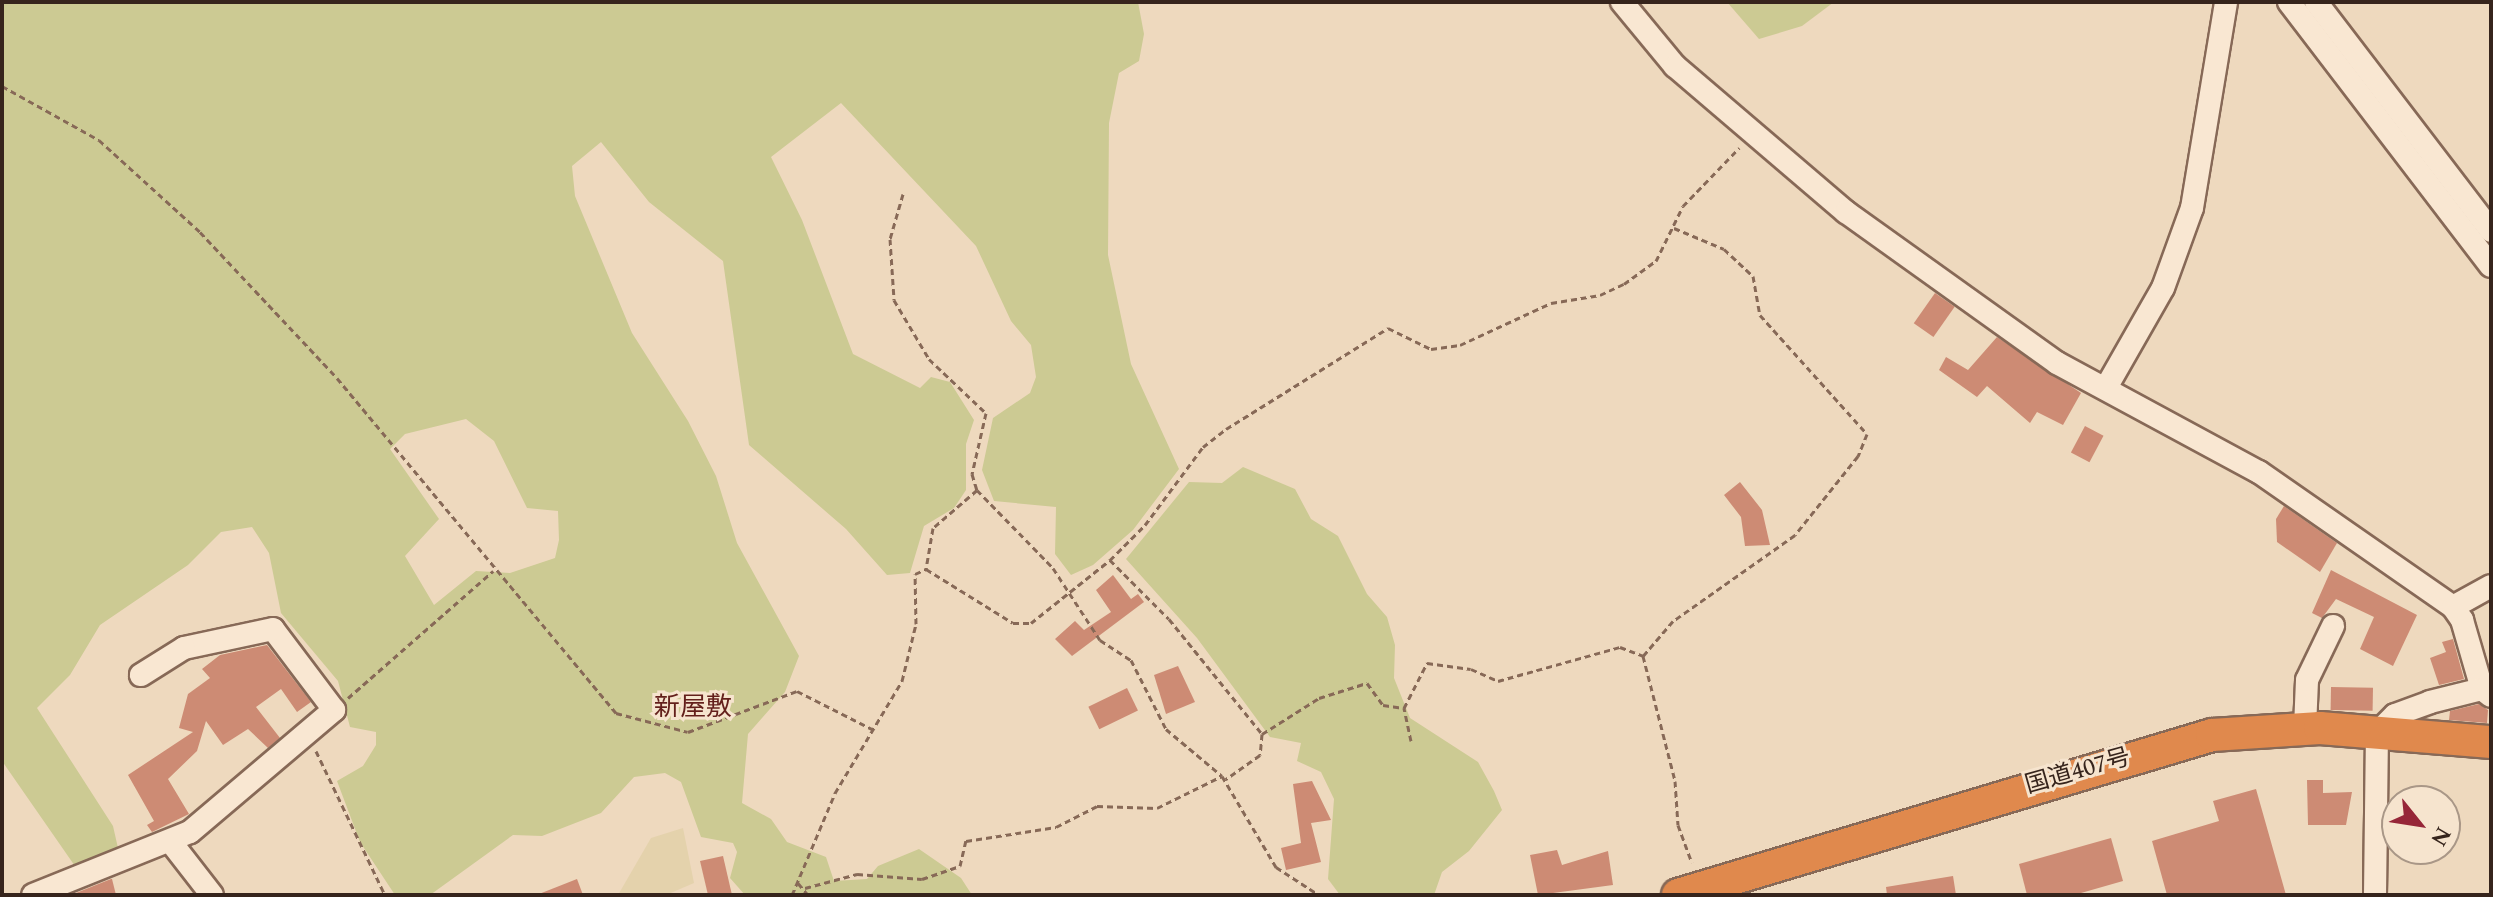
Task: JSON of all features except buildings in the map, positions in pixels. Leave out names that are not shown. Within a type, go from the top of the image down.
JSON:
[{"type":"highway","name":"国道407号","points":[[1689,891],[2212,735],[2305,728],[2491,742]]},
{"type":"street","points":[[1622,2],[1675,66],[1846,212],[2057,363],[2107,386],[2259,472],[2453,607],[2462,620],[2486,693],[2395,715],[2377,733],[2375,895]]},
{"type":"street","points":[[2107,386],[2163,288],[2192,208],[2226,2]]},
{"type":"street","points":[[2289,2],[2491,266]]},
{"type":"street","points":[[2316,2],[2491,231]]},
{"type":"street","points":[[2453,607],[2491,586]]},
{"type":"street","points":[[2305,728],[2307,680],[2333,626]]},
{"type":"street","points":[[33,895],[190,832],[334,710],[273,629],[184,648],[141,675]]},
{"type":"street","points":[[170,841],[212,895]]},
{"type":"path","points":[[2,86],[99,140],[200,232],[337,378],[493,571],[616,713],[688,732],[797,691],[874,730]]},
{"type":"path","points":[[926,569],[1013,623],[1031,623],[1110,560],[1145,525],[1203,447],[1377,333],[1401,331],[1431,349],[1460,345],[1564,298],[1600,295],[1649,267],[1696,190],[1753,134]]},
{"type":"path","points":[[903,194],[890,239],[894,300],[929,359],[986,413],[972,474],[977,490],[1071,593],[1100,640],[1131,660],[1166,729],[1224,778],[1276,867],[1319,895]]},
{"type":"path","points":[[1643,656],[1673,621],[1795,535],[1858,456],[1867,434],[1760,315],[1753,276],[1724,249],[1674,228]]},
{"type":"path","points":[[926,569],[933,528],[977,490]]},
{"type":"path","points":[[805,888],[857,874],[922,879],[960,866],[966,841],[1056,827],[1097,806],[1157,808],[1224,778],[1264,750],[1262,734],[1169,619],[1110,560]]},
{"type":"path","points":[[792,895],[835,793],[902,681],[916,624],[915,574],[926,569]]},
{"type":"path","points":[[334,710],[493,571]]},
{"type":"path","points":[[1411,741],[1404,708],[1427,663],[1471,669],[1498,681],[1620,647],[1643,656]]},
{"type":"path","points":[[1643,656],[1675,781],[1678,825],[1689,891]]},
{"type":"path","points":[[1262,734],[1319,698],[1367,683],[1383,705],[1404,708]]},
{"type":"path","points":[[307,736],[385,895]]},
{"type":"path","points":[[798,883],[808,895]]},
{"type":"shaded area","points":[[2,2],[1138,2],[1144,34],[1139,61],[1119,73],[1109,123],[1108,255],[1131,364],[1179,469],[1133,530],[1093,565],[1071,575],[1055,554],[1056,507],[994,501],[982,470],[993,418],[1030,393],[1036,377],[1031,345],[1011,321],[976,246],[841,103],[771,157],[802,220],[853,354],[920,388],[931,377],[950,382],[974,420],[966,444],[966,490],[954,508],[924,526],[910,573],[887,575],[846,529],[749,445],[723,261],[649,202],[601,142],[572,166],[575,196],[632,333],[688,421],[716,476],[737,543],[799,656],[785,692],[748,734],[742,803],[771,819],[787,842],[826,857],[834,881],[867,879],[878,866],[919,849],[961,878],[972,895],[745,895],[730,878],[737,852],[733,843],[701,837],[681,782],[665,773],[634,777],[601,813],[542,836],[513,835],[430,895],[395,895],[360,842],[337,781],[363,766],[376,745],[376,732],[350,727],[338,681],[281,613],[269,553],[252,527],[221,532],[188,565],[100,625],[70,675],[37,708],[113,826],[118,848],[77,869],[2,761]],"holes":[[[466,419],[494,441],[527,508],[558,511],[559,540],[555,558],[510,573],[476,571],[434,605],[405,556],[439,519],[390,449],[405,434]]]},
{"type":"shaded area","points":[[1727,2],[1834,2],[1802,26],[1759,39]]},
{"type":"shaded area","points":[[1243,467],[1295,489],[1311,519],[1338,536],[1367,594],[1387,617],[1395,645],[1394,678],[1410,718],[1478,762],[1494,791],[1502,810],[1469,851],[1442,872],[1434,895],[1340,895],[1328,879],[1334,799],[1321,772],[1297,761],[1301,743],[1270,737],[1197,638],[1126,559],[1189,482],[1222,483]]},
{"type":"shaded area","points":[[683,828],[694,883],[666,895],[618,895],[651,838]]},
{"type":"district","name":"新屋敷","points":[[693,708]]}]
